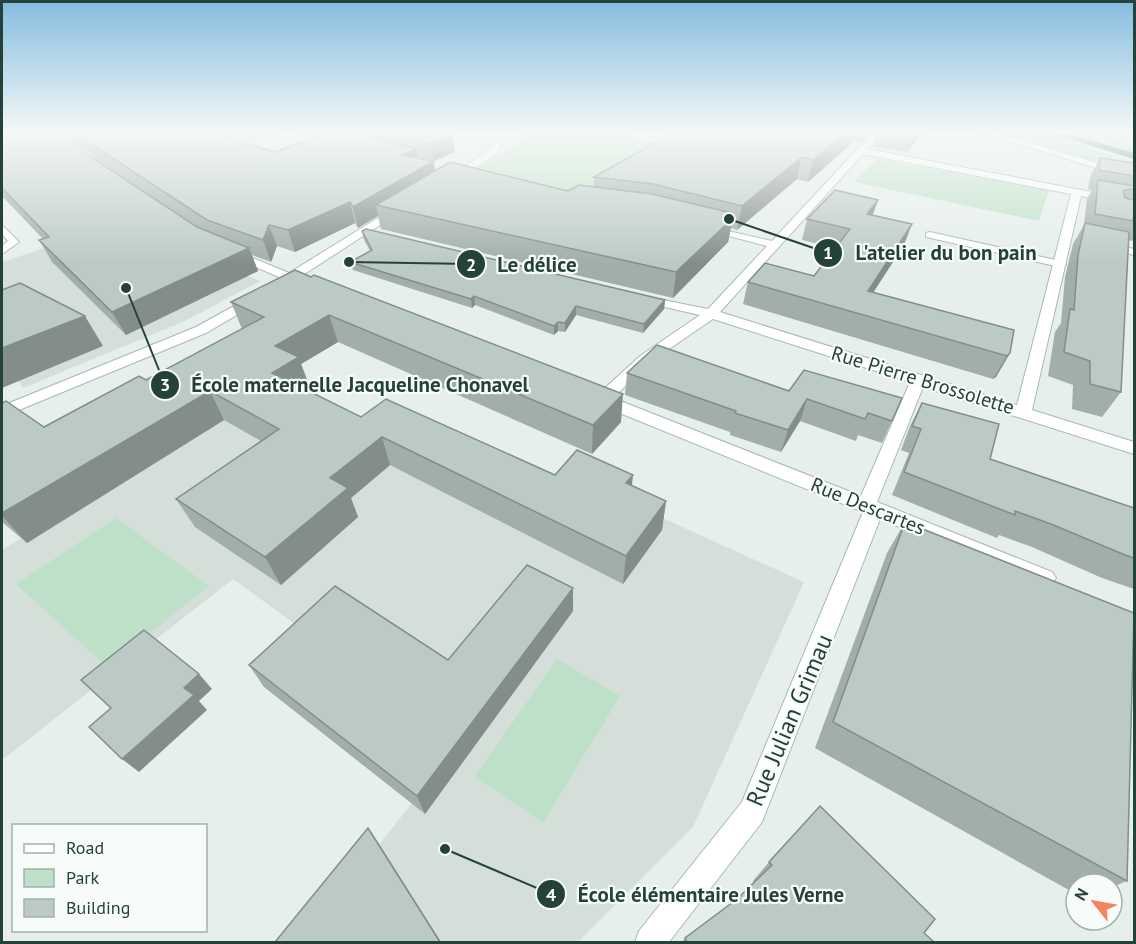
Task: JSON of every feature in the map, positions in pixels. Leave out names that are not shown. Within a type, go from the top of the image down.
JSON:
[{"type":"street","points":[[438,186],[455,176]]},
{"type":"street","points":[[468,176],[477,178]]},
{"type":"street","points":[[711,314],[772,244],[837,176]]},
{"type":"street","points":[[993,176],[1134,203]]},
{"type":"street","points":[[1024,411],[1060,264],[1078,240],[1077,192]]},
{"type":"street","points":[[4,407],[201,330],[268,291],[409,202]]},
{"type":"street","points":[[694,224],[772,244]]},
{"type":"street","points":[[364,231],[378,234]]},
{"type":"street","points":[[1078,240],[1134,252]]},
{"type":"street","points":[[222,249],[319,289]]},
{"type":"street","name":"Rue Pierre Brossolette","points":[[630,294],[711,314],[1024,411],[1134,448]]},
{"type":"street","name":"Rue Descartes","points":[[711,314],[645,359],[596,397],[1059,583]]},
{"type":"street","name":"Rue Julian Grimau","points":[[650,942],[752,812],[919,378]]},
{"type":"lane","points":[[2,228],[14,242],[2,251]]},
{"type":"lane","points":[[930,235],[1060,264]]},
{"type":"shaded area","points":[[51,246],[184,250],[260,281],[185,321],[23,388],[2,358],[2,262]]},
{"type":"shaded area","points":[[286,374],[309,385],[284,401],[607,493],[804,582],[693,827],[578,942],[303,942],[412,803],[314,638],[233,579],[2,760],[2,550]]},
{"type":"green space","points":[[511,176],[723,176],[596,197]]},
{"type":"green space","points":[[860,176],[972,176],[1049,190],[1039,221],[854,182]]},
{"type":"green space","points":[[116,518],[209,586],[107,667],[16,584]]},
{"type":"green space","points":[[557,659],[620,696],[543,823],[475,776]]},
{"type":"building","points":[[2,176],[120,176],[197,227],[249,248],[112,312],[39,240],[49,237],[2,188]]},
{"type":"building","points":[[140,176],[407,176],[353,207],[350,202],[288,230],[269,225],[263,240],[207,220]]},
{"type":"building","points":[[426,176],[507,176],[568,191],[579,185],[652,194],[732,213],[728,216],[733,218],[676,272],[376,205]]},
{"type":"building","points":[[779,176],[742,206],[653,184],[594,177]]},
{"type":"building","points":[[1098,180],[1134,186],[1134,190],[1123,191],[1125,198],[1134,200],[1133,221],[1095,214]]},
{"type":"building","points":[[835,190],[878,200],[867,214],[912,224],[868,291],[1014,330],[1010,353],[1007,356],[748,282],[765,263],[814,276],[850,229],[807,219]]},
{"type":"building","points":[[1085,223],[1129,232],[1121,392],[1090,384],[1090,361],[1064,352],[1070,309],[1074,310],[1078,255]]},
{"type":"building","points":[[366,229],[665,300],[644,324],[576,306],[565,323],[558,322],[554,326],[474,296],[471,299],[350,262],[372,250],[362,231]]},
{"type":"building","points":[[295,270],[311,277],[314,275],[623,394],[593,425],[329,315],[275,346],[299,357],[272,373],[361,417],[386,399],[555,475],[577,450],[633,475],[626,483],[666,501],[626,556],[382,437],[330,478],[348,488],[265,557],[176,499],[279,429],[210,391],[2,513],[2,403],[6,401],[44,427],[139,376],[146,380],[264,317],[231,302]]},
{"type":"building","points":[[20,283],[85,316],[2,348],[2,290]]},
{"type":"building","points":[[657,345],[789,391],[804,370],[902,398],[892,421],[868,413],[865,419],[807,399],[788,430],[627,373]]},
{"type":"building","points":[[922,403],[999,424],[990,459],[1134,508],[1134,558],[1051,524],[1015,511],[1015,515],[904,472],[921,429],[912,426]]},
{"type":"building","points":[[905,522],[1134,613],[1127,881],[1124,879],[1124,872],[1110,872],[833,722]]},
{"type":"building","points":[[527,565],[573,588],[417,796],[249,665],[335,586],[448,660]]},
{"type":"building","points":[[144,630],[199,674],[184,688],[194,695],[122,759],[89,727],[111,708],[81,680]]},
{"type":"building","points":[[820,806],[935,919],[924,933],[934,942],[687,942],[685,938],[737,899],[772,865],[769,862]]},
{"type":"building","points":[[368,828],[440,942],[275,942]]},
{"type":"place","name":"L'atelier du bon pain","points":[[729,219]]},
{"type":"place","name":"Le délice","points":[[349,262]]},
{"type":"place","name":"École maternelle Jacqueline Chonavel","points":[[126,288]]},
{"type":"place","name":"École élémentaire Jules Verne","points":[[445,849]]}]
